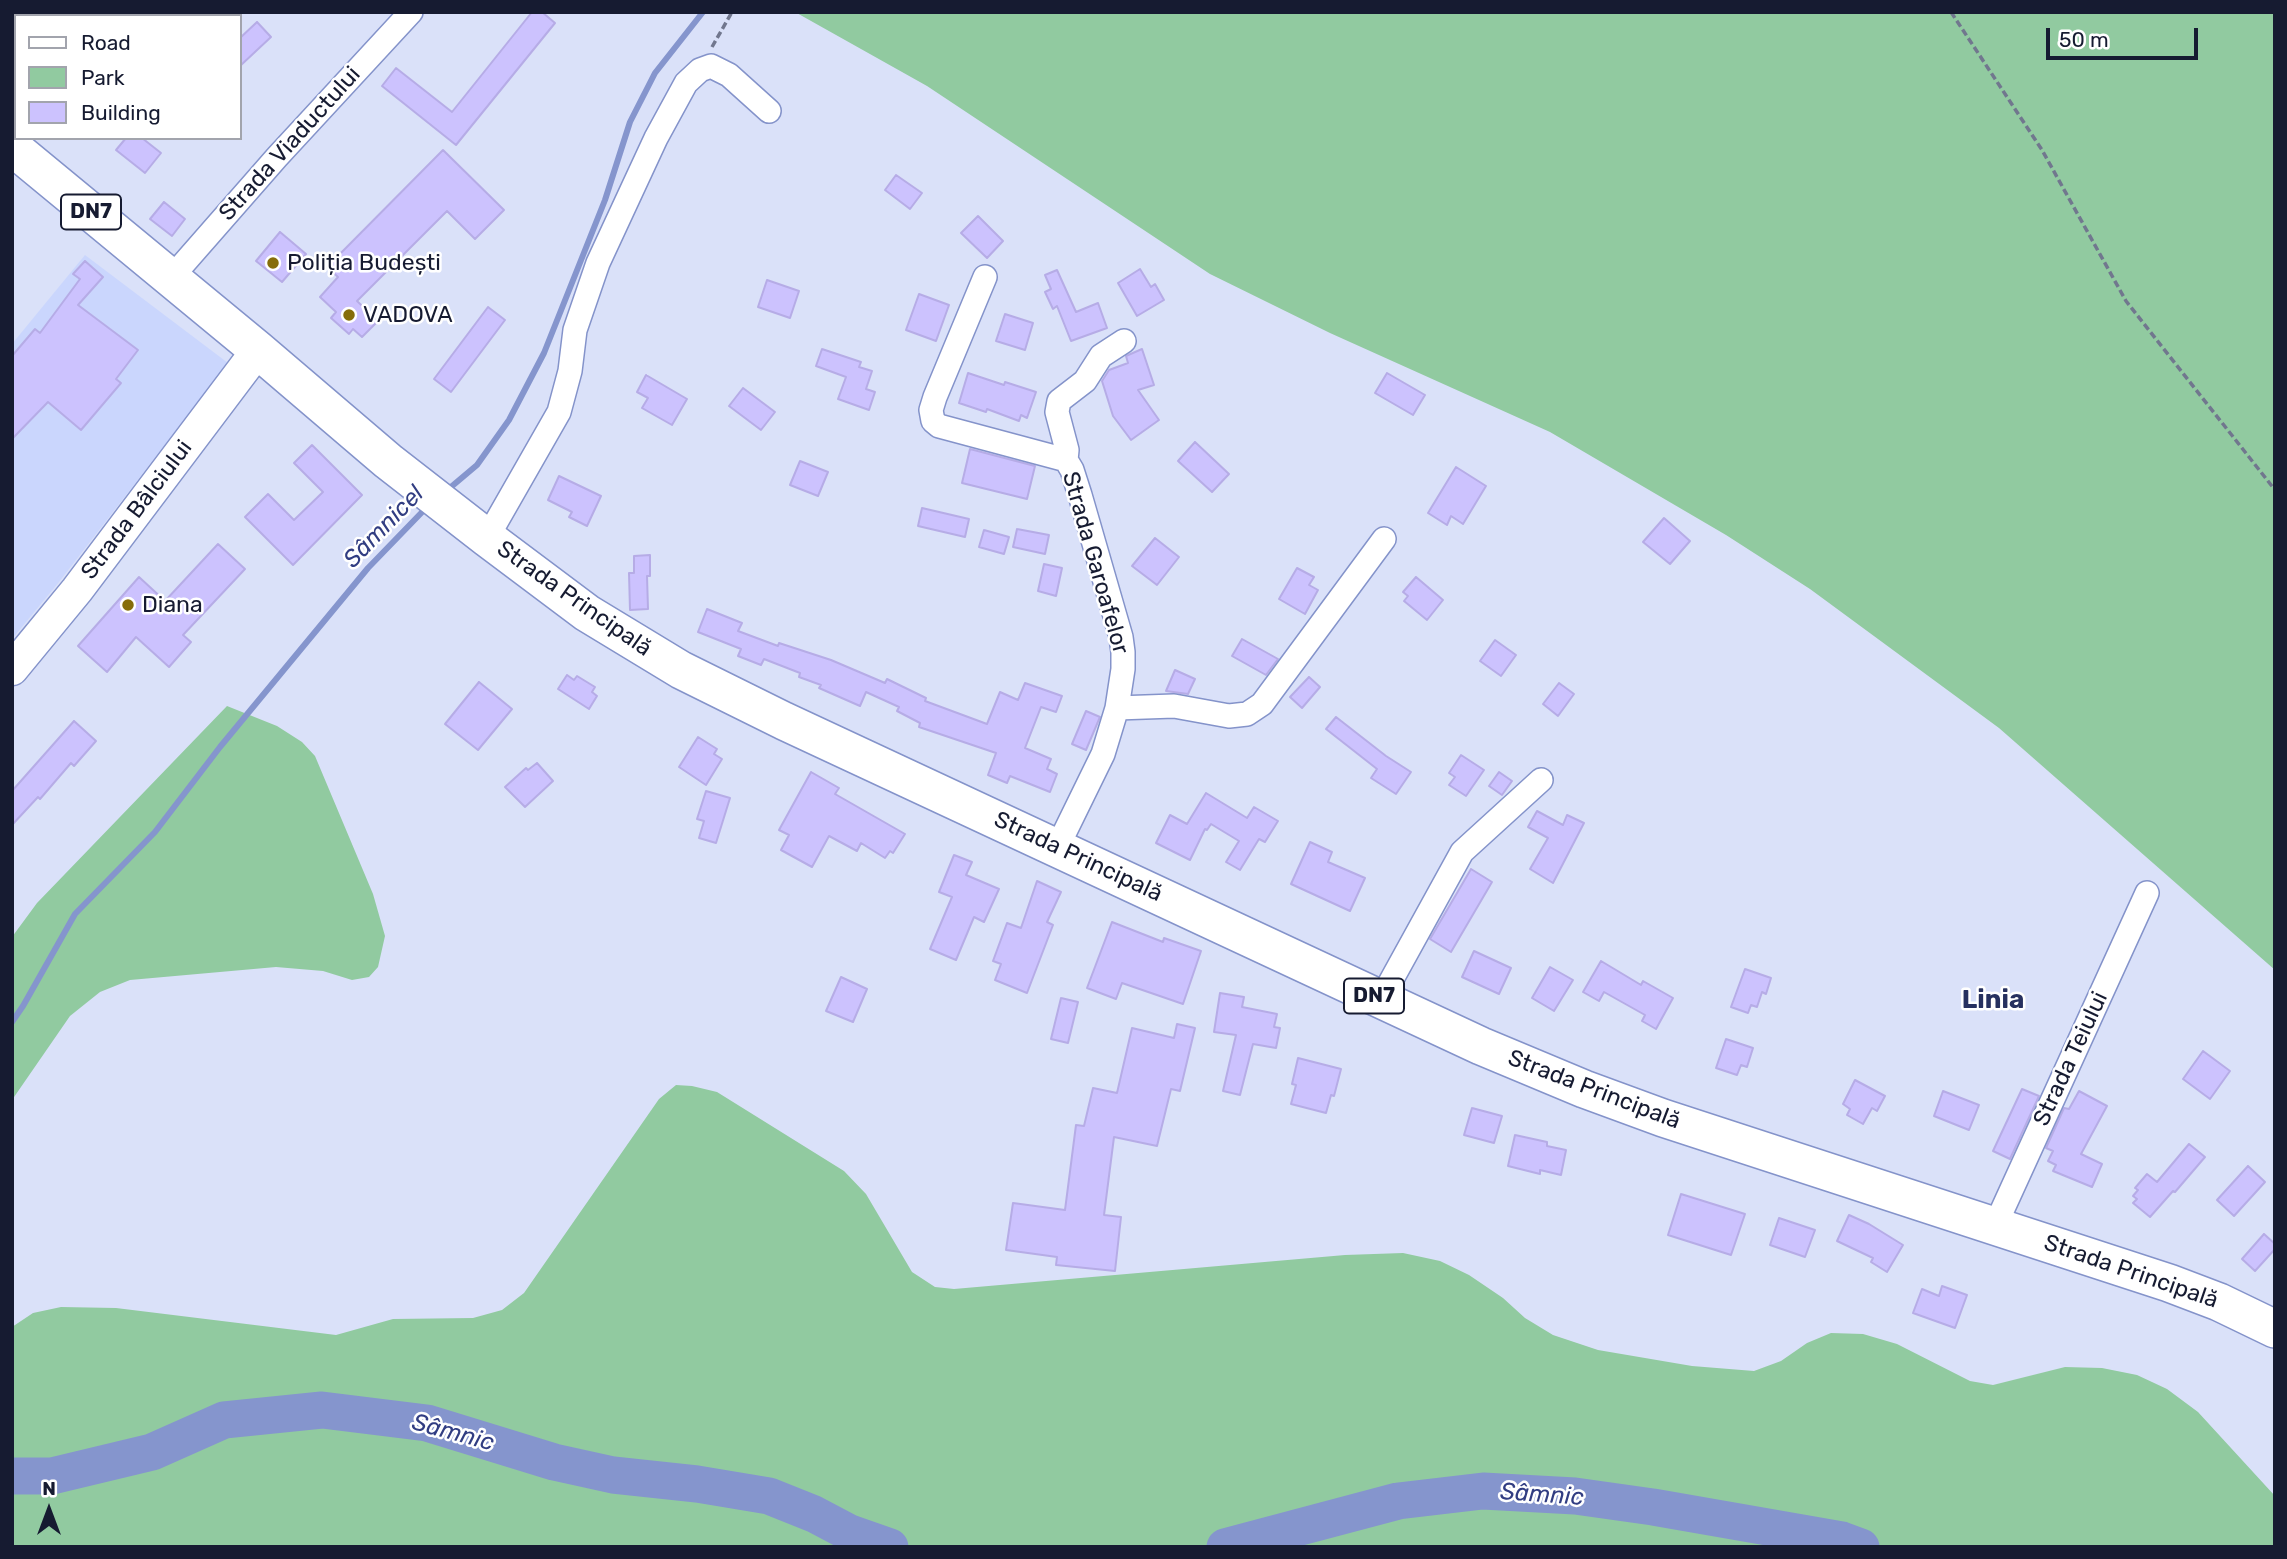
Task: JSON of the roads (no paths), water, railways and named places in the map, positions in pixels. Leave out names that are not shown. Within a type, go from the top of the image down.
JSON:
[{"type":"highway","name":"Strada Principală","points":[[12,147],[258,349],[388,461],[587,613],[681,670],[1481,1046],[1597,1094],[1662,1118],[2169,1283],[2220,1302],[2275,1329]]},
{"type":"main road","name":"Strada Bâlciului","points":[[12,669],[77,590],[258,349]]},
{"type":"street","name":"Strada Viaductului","points":[[171,278],[277,157],[411,12]]},
{"type":"street","points":[[487,538],[559,412],[570,371],[575,330],[598,263],[656,138],[686,83],[700,70],[710,66],[729,75],[769,111]]},
{"type":"street","name":"Strada Garoafelor","points":[[985,277],[935,397],[931,410],[933,421],[939,426],[1066,460]]},
{"type":"street","name":"Strada Garoafelor","points":[[1117,708],[1123,668],[1121,637],[1072,470],[1066,460],[1067,450],[1057,412],[1059,401],[1085,381],[1101,356],[1124,341]]},
{"type":"street","points":[[1057,848],[1103,754],[1117,708],[1174,706],[1229,716],[1247,714],[1262,704],[1384,539]]},
{"type":"street","points":[[1381,999],[1462,852],[1541,780]]},
{"type":"street","name":"Strada Teiului","points":[[1995,1226],[2147,893]]},
{"type":"waterway","name":"Sâmnicel","points":[[445,492],[477,465],[509,420],[544,353],[605,200],[630,122],[655,73],[703,12]]},
{"type":"waterway","name":"Sâmnicel","points":[[12,1022],[75,914],[155,832],[220,747],[368,568],[426,508]]},
{"type":"waterway","name":"Sâmnic","points":[[12,1476],[52,1476],[152,1452],[224,1420],[322,1410],[427,1423],[554,1462],[613,1475],[697,1484],[769,1496],[814,1514],[850,1533],[890,1547]]},
{"type":"waterway","name":"Sâmnic","points":[[1225,1547],[1398,1501],[1483,1491],[1575,1496],[1653,1507],[1842,1540],[1861,1547]]},
{"type":"place","name":"Poliția Budești","points":[[273,263]]},
{"type":"place","name":"VADOVA","points":[[349,315]]},
{"type":"place","name":"Diana","points":[[128,605]]},
{"type":"district","name":"Linia","points":[[1993,1000]]}]
